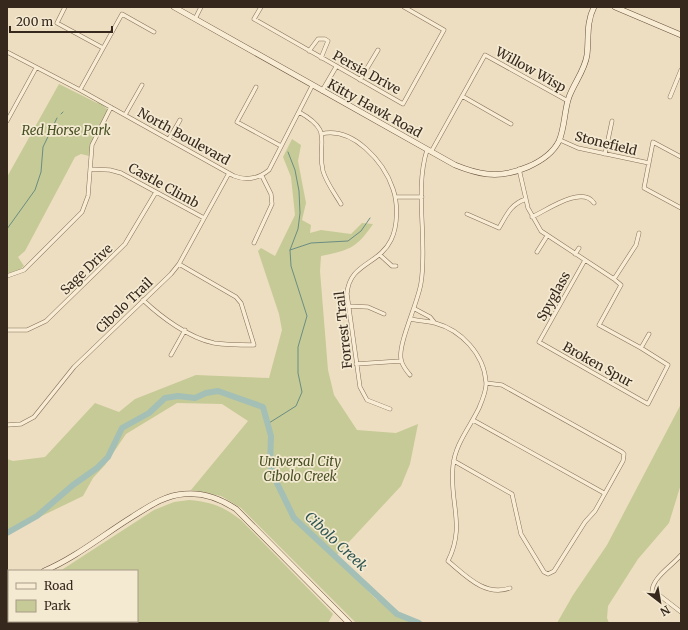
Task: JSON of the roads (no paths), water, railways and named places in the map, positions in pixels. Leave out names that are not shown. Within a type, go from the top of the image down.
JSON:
[{"type":"street","points":[[66,7],[56,23],[103,48]]},
{"type":"street","name":"Kitty Hawk Road","points":[[174,7],[429,151],[422,169],[422,275],[415,309],[402,348],[401,360]]},
{"type":"street","points":[[195,19],[201,7]]},
{"type":"street","name":"Persia Drive","points":[[261,7],[254,20],[403,104],[444,30],[404,7]]},
{"type":"street","points":[[511,124],[462,96],[429,151],[462,168],[487,174],[502,173],[518,169],[543,160],[560,140],[568,101],[586,56],[588,25],[594,7]]},
{"type":"street","points":[[615,7],[681,36]]},
{"type":"street","points":[[80,90],[122,14],[154,32]]},
{"type":"street","name":"Persia Drive","points":[[309,51],[318,39],[326,39],[328,44],[321,58]]},
{"type":"street","points":[[360,80],[378,50]]},
{"type":"street","name":"North Boulevard","points":[[7,52],[80,90],[229,173],[246,179],[262,176]]},
{"type":"street","name":"Willow Wisp","points":[[462,96],[485,55],[568,101]]},
{"type":"street","points":[[322,91],[336,67]]},
{"type":"street","points":[[7,121],[36,68]]},
{"type":"street","points":[[670,97],[681,70]]},
{"type":"street","points":[[125,115],[142,85]]},
{"type":"street","points":[[254,243],[272,204],[271,194],[262,176],[269,170],[312,86]]},
{"type":"street","points":[[256,87],[237,122],[281,146]]},
{"type":"street","points":[[7,276],[24,270],[80,215],[88,201],[92,145],[111,108]]},
{"type":"street","points":[[7,110],[12,112]]},
{"type":"street","points":[[299,112],[314,122],[321,134],[324,173],[341,204]]},
{"type":"street","points":[[169,139],[180,120]]},
{"type":"street","points":[[605,154],[612,121]]},
{"type":"street","name":"Forrest Trail","points":[[321,134],[339,134],[369,150],[391,184],[395,197],[396,227],[392,239],[380,255],[359,268],[352,275],[347,287],[348,306],[360,387],[367,400],[390,409]]},
{"type":"street","name":"Stonefield","points":[[560,140],[578,148],[649,163]]},
{"type":"street","points":[[681,157],[653,142],[644,188],[681,208]]},
{"type":"street","name":"Castle Climb","points":[[90,169],[116,170],[204,218]]},
{"type":"street","points":[[518,169],[532,217],[538,226],[547,236],[621,285],[599,325],[641,348],[649,334]]},
{"type":"street","name":"Cibolo Trail","points":[[7,425],[21,424],[34,417],[74,367],[179,264],[229,173]]},
{"type":"street","name":"Sage Drive","points":[[7,330],[27,330],[46,321],[126,244],[156,192]]},
{"type":"street","points":[[532,217],[574,196],[587,197],[594,203]]},
{"type":"street","points":[[395,197],[422,197]]},
{"type":"street","points":[[467,214],[499,228],[510,208],[517,202],[526,199]]},
{"type":"street","points":[[614,279],[636,245],[639,233]]},
{"type":"street","points":[[538,252],[547,236]]},
{"type":"street","points":[[575,254],[579,248]]},
{"type":"street","points":[[380,255],[392,266],[396,266]]},
{"type":"street","name":"Spyglass","points":[[539,342],[585,260]]},
{"type":"street","points":[[143,300],[167,320],[212,343],[254,345],[240,303],[236,297],[179,264]]},
{"type":"street","points":[[348,306],[368,307],[384,314]]},
{"type":"street","points":[[415,309],[430,317],[434,322]]},
{"type":"street","points":[[411,319],[434,322],[462,337],[471,346],[481,362],[486,383],[480,406],[455,452],[452,483],[457,534],[454,548],[448,561],[485,589],[496,592],[510,588]]},
{"type":"street","points":[[171,355],[185,330]]},
{"type":"street","name":"Broken Spur","points":[[539,342],[648,404],[668,365],[641,348]]},
{"type":"street","points":[[356,364],[401,360],[410,375]]},
{"type":"street","points":[[454,462],[512,494],[521,534],[544,572],[548,576],[554,571],[623,461],[624,454],[622,452],[502,385],[486,383]]},
{"type":"street","points":[[473,420],[604,493]]},
{"type":"street","points":[[46,570],[68,559],[162,499],[184,494],[204,495],[222,501],[236,509],[349,623]]},
{"type":"street","points":[[681,555],[654,583],[652,588],[652,593],[658,595],[681,612]]},
{"type":"waterway","points":[[7,229],[35,190],[41,172],[43,147],[57,118]]},
{"type":"waterway","points":[[269,423],[296,406],[302,392],[298,373],[298,347],[307,316],[291,266],[290,250],[298,229],[300,213],[299,191],[295,170],[288,152]]},
{"type":"waterway","points":[[290,250],[311,243],[348,241],[361,231],[370,218]]},
{"type":"waterway","name":"Cibolo Creek","points":[[7,533],[37,516],[73,485],[97,468],[108,457],[122,428],[149,413],[165,398],[178,396],[195,398],[206,393],[218,391],[263,407],[271,436],[270,465],[274,477],[294,518],[397,614],[419,623]]},
{"type":"park label","name":"Red Horse Park","points":[[66,130]]},
{"type":"park label","name":"Universal City Cibolo Creek","points":[[300,468]]}]
